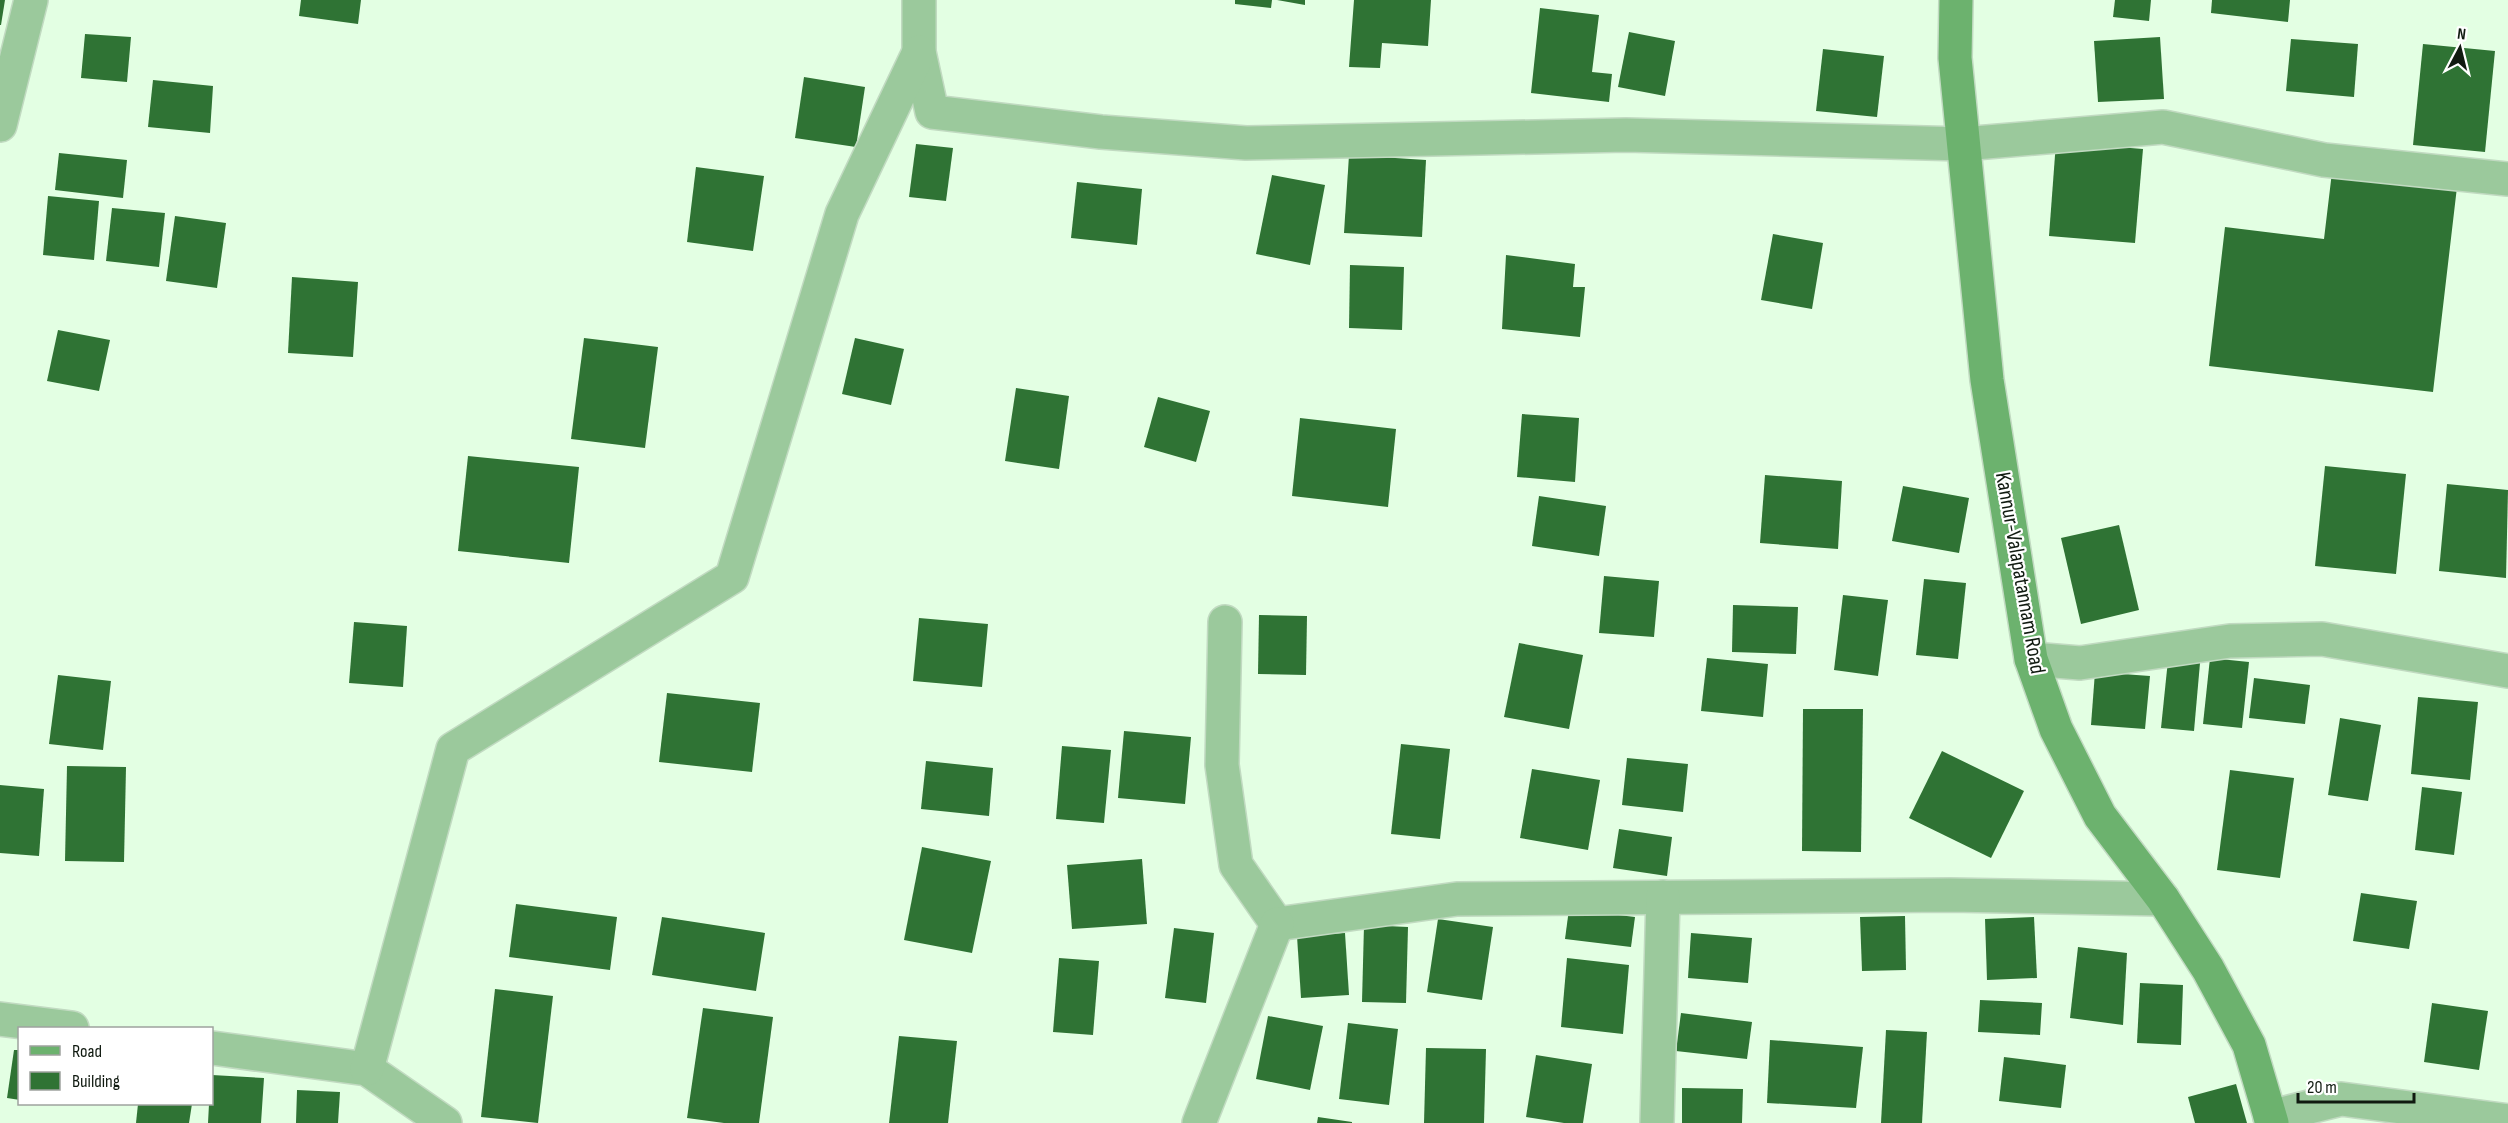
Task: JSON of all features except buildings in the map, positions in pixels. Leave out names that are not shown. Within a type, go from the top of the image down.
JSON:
[{"type":"main road","name":"Kannur-Valapatannam Road","points":[[1956,0],[1955,58],[1987,380],[2031,659],[2056,729],[2100,816],[2163,899],[2208,969],[2249,1046],[2271,1120]]},
{"type":"street","points":[[0,125],[31,0]]},
{"type":"street","points":[[919,0],[919,52],[932,112],[1101,132],[1246,143],[1626,135],[1963,144],[2163,127],[2324,160],[2508,179]]},
{"type":"street","points":[[367,1069],[453,749],[732,577],[842,214],[919,52]]},
{"type":"street","points":[[1225,622],[1222,765],[1236,865],[1276,924]]},
{"type":"street","points":[[2031,659],[2080,663],[2230,641],[2322,639],[2508,671]]},
{"type":"street","points":[[1276,924],[1457,899],[1950,895],[2163,899]]},
{"type":"street","points":[[1657,1123],[1663,897]]},
{"type":"street","points":[[1198,1123],[1276,924]]},
{"type":"street","points":[[0,1019],[58,1027]]},
{"type":"street","points":[[213,1048],[367,1069],[445,1123]]},
{"type":"street","points":[[2271,1120],[2341,1099],[2508,1121]]}]
